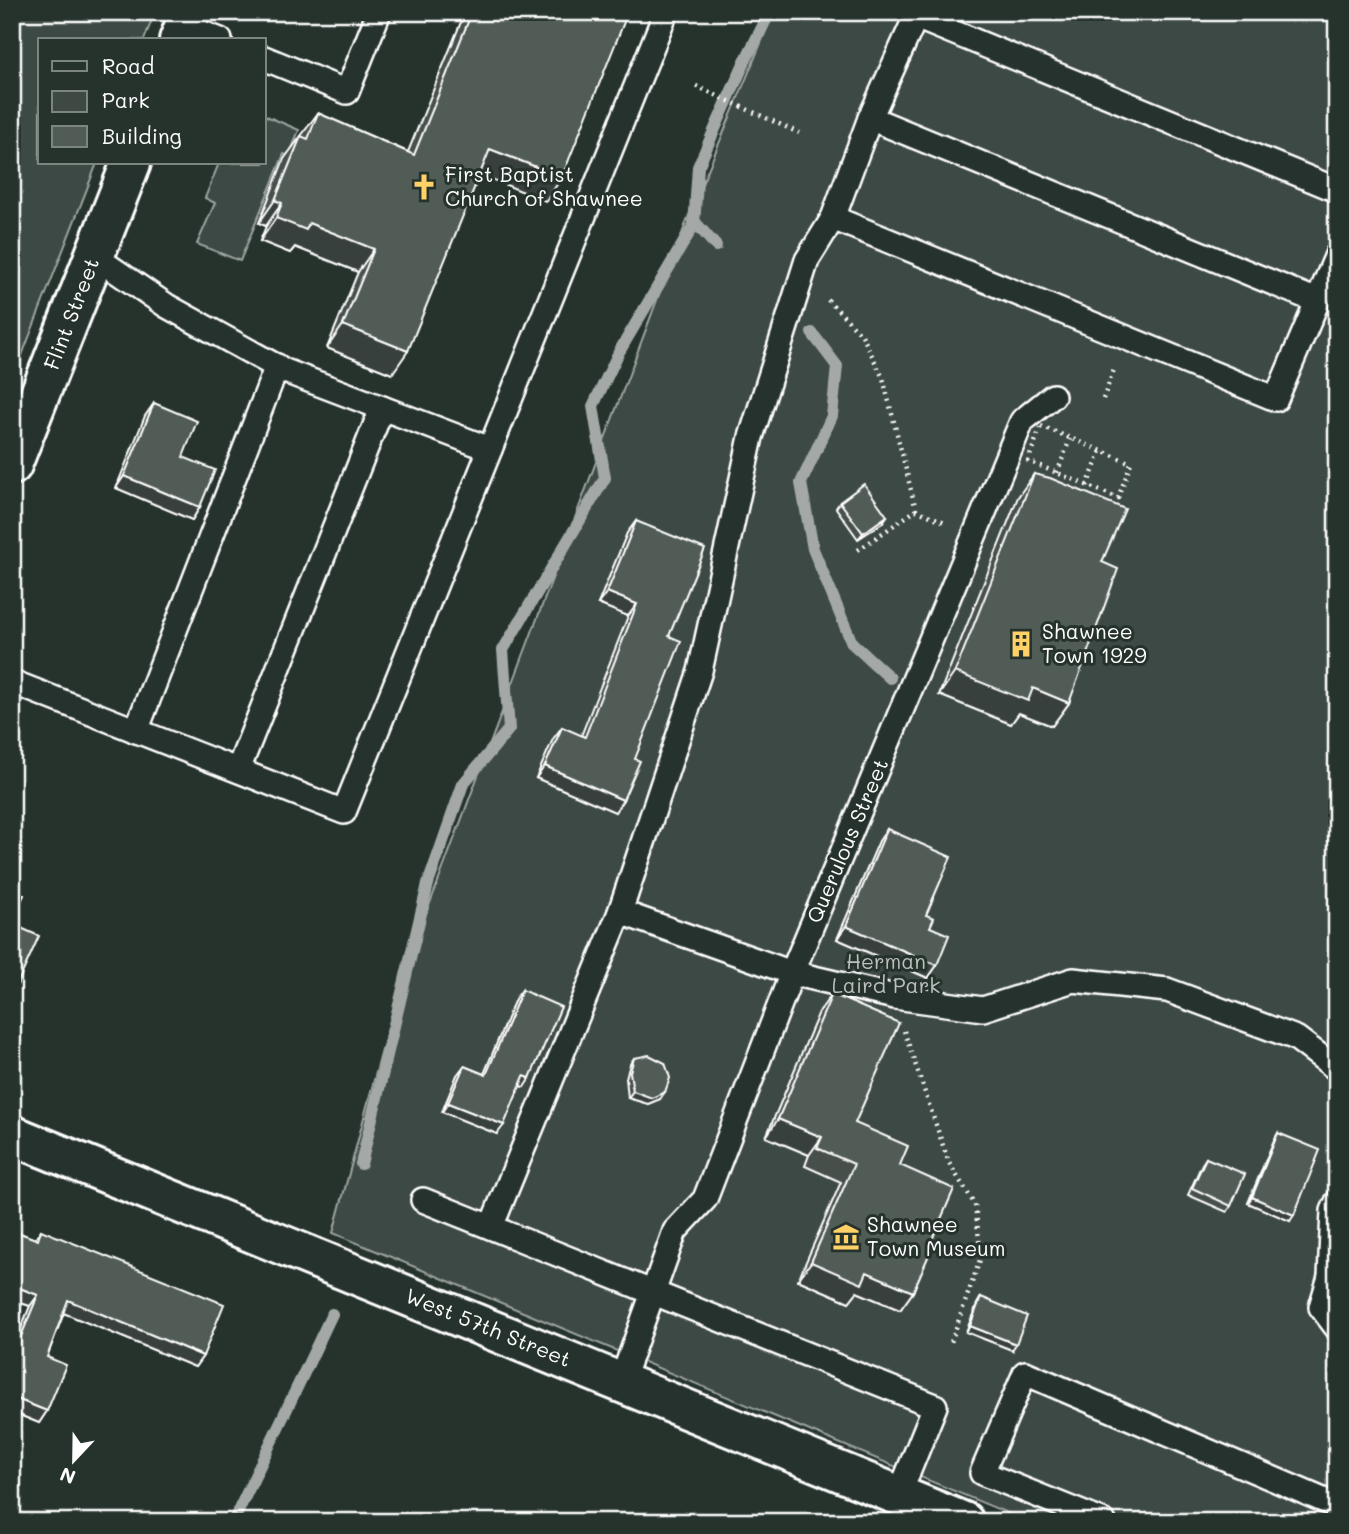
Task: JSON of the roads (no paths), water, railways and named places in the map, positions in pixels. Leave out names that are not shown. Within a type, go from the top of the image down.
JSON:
[{"type":"street","name":"Flint Street","points":[[12,465],[131,164]]},
{"type":"street","name":"West 57th Street","points":[[12,1135],[964,1522]]},
{"type":"lane","points":[[266,59],[347,92],[379,12]]},
{"type":"lane","points":[[12,682],[344,812],[666,12]]},
{"type":"lane","points":[[491,1227],[620,912],[700,671],[751,438],[807,260],[833,218],[870,118],[917,15],[1337,190]]},
{"type":"lane","points":[[185,26],[215,38]]},
{"type":"lane","points":[[870,118],[1317,301]]},
{"type":"lane","points":[[833,218],[1276,399],[1337,255]]},
{"type":"lane","points":[[94,256],[167,306],[276,366],[490,449]]},
{"type":"lane","points":[[136,731],[276,366]]},
{"type":"lane","name":"Querulous Street","points":[[621,1382],[675,1231],[705,1199],[792,973],[1022,421],[1053,396]]},
{"type":"lane","points":[[238,770],[382,408]]},
{"type":"lane","points":[[620,912],[792,973],[895,997],[983,1009],[1073,980],[1167,990],[1296,1038],[1337,1069]]},
{"type":"lane","points":[[424,1200],[935,1406],[899,1495]]},
{"type":"lane","points":[[1337,1202],[1333,1211],[1333,1279],[1321,1307],[1337,1328]]},
{"type":"lane","points":[[1104,1522],[982,1473],[1025,1373],[1337,1506]]},
{"type":"waterway","points":[[361,1164],[428,884],[463,784],[509,729],[503,650],[605,478],[593,406],[619,352],[694,225],[698,167],[770,12]]},
{"type":"waterway","points":[[694,221],[716,246]]},
{"type":"waterway","points":[[812,333],[837,366],[832,416],[801,483],[813,549],[852,643],[890,678]]},
{"type":"waterway","points":[[233,1522],[332,1314]]},
{"type":"place","name":"First Baptist Church of Shawnee","points":[[424,187]]},
{"type":"place","name":"Shawnee Town 1929","points":[[1021,644]]},
{"type":"place","name":"Shawnee Town Museum","points":[[846,1237]]},
{"type":"park label","name":"Herman Laird Park","points":[[886,974]]}]
